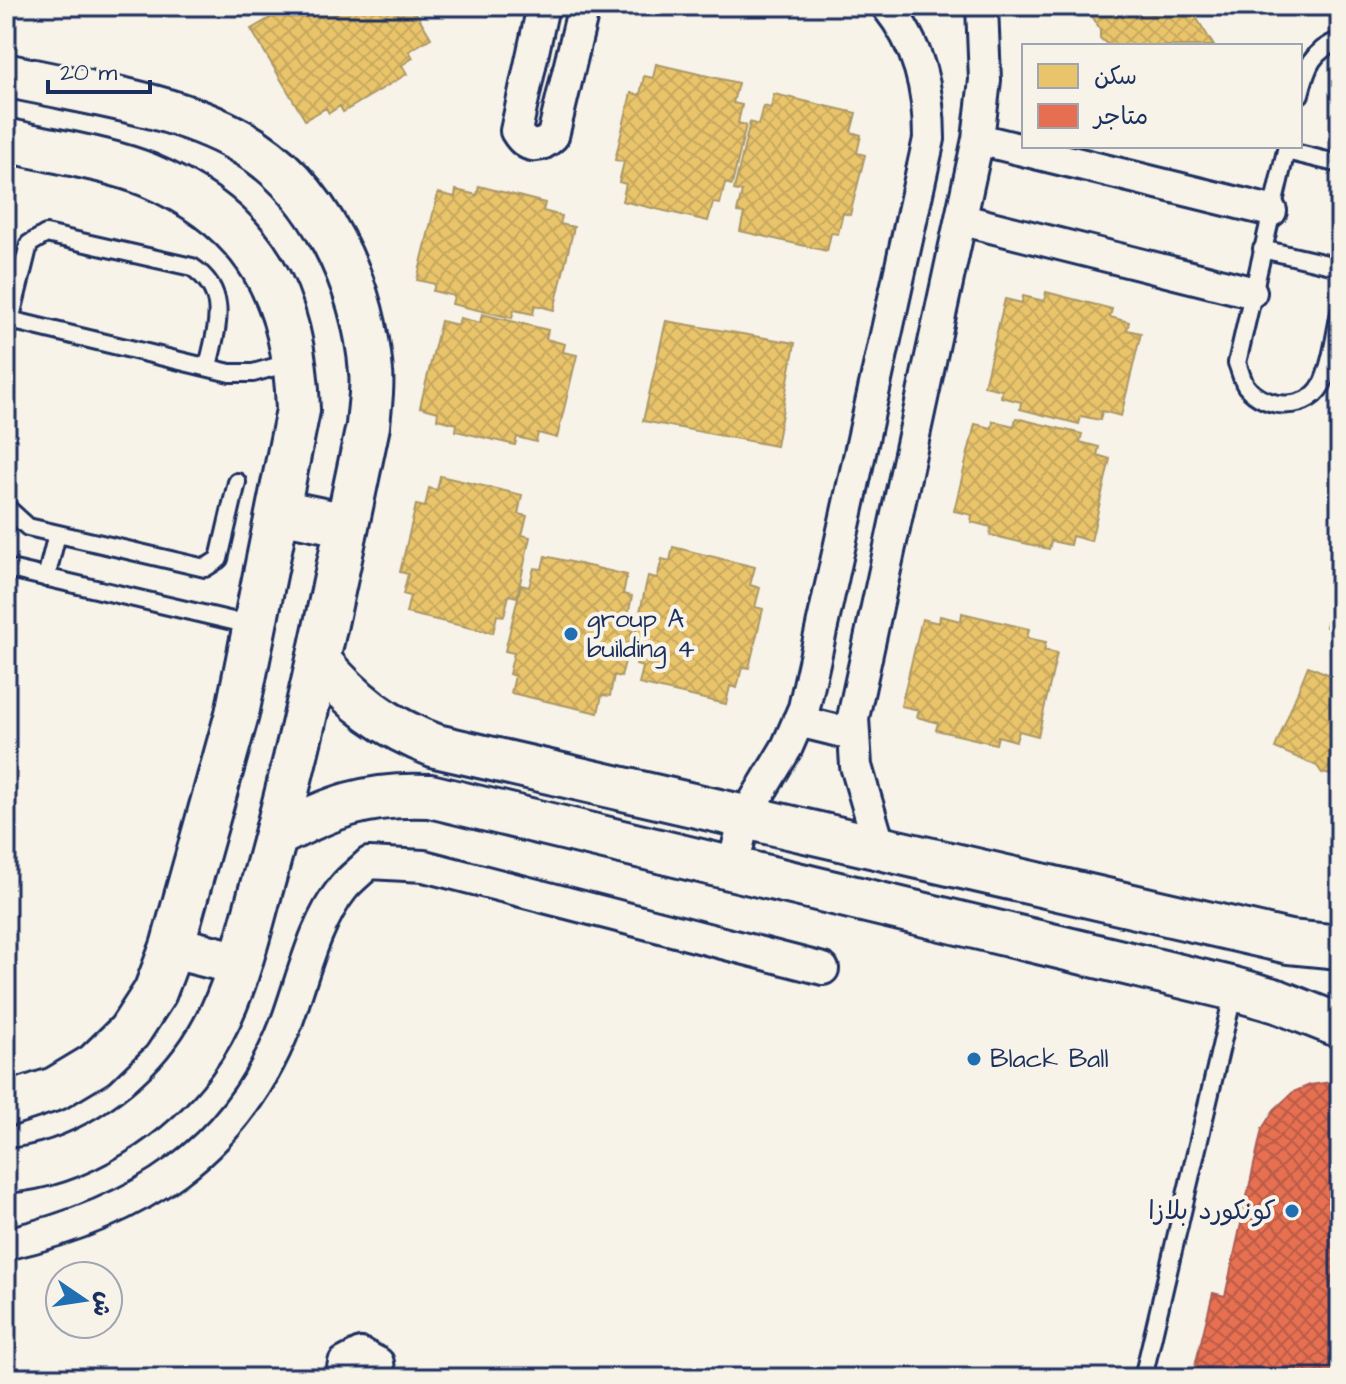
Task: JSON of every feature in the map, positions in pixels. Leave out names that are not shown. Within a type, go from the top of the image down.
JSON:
[{"type":"street","points":[[543,6],[516,131],[522,141],[532,147],[544,145],[553,136],[584,6]]},
{"type":"street","points":[[732,870],[745,817],[787,747],[804,708],[929,139],[929,100],[919,60],[901,24],[887,6]]},
{"type":"street","points":[[880,848],[856,766],[851,734],[978,139],[985,80],[982,6]]},
{"type":"street","points":[[6,75],[178,114],[242,142],[288,178],[323,222],[351,278],[365,329],[372,374],[368,426],[318,660],[276,836],[240,964],[215,1026],[194,1060],[159,1100],[117,1132],[69,1156],[6,1171]]},
{"type":"street","points":[[978,139],[1271,211]]},
{"type":"street","points":[[6,140],[145,174],[191,196],[231,227],[262,266],[285,311],[297,359],[298,410],[237,714],[172,947],[155,992],[129,1032],[95,1065],[55,1089],[6,1105]]},
{"type":"street","points":[[963,220],[1251,292]]},
{"type":"street","points":[[883,351],[932,360]]},
{"type":"street","points":[[279,511],[347,525]]},
{"type":"street","points":[[318,660],[345,693],[371,715],[404,734],[436,746],[1289,942],[1340,947]]},
{"type":"street","points":[[798,721],[851,734]]},
{"type":"street","points":[[276,836],[315,815],[356,800],[391,794],[430,796],[1234,989],[1277,1001],[1340,1026]]},
{"type":"street","points":[[6,1244],[101,1217],[160,1184],[212,1141],[256,1089],[284,1028],[324,923],[342,889],[369,863],[424,866],[823,969]]},
{"type":"street","points":[[172,947],[240,964]]},
{"type":"street","points":[[334,1377],[344,1363],[361,1354],[378,1363],[390,1376]]},
{"type":"lane","points":[[1302,86],[1308,62],[1323,46],[1340,40]]},
{"type":"lane","points":[[1340,164],[1286,148],[1237,363],[1245,385],[1262,401],[1285,406],[1307,400],[1324,383],[1340,313]]},
{"type":"lane","points":[[208,367],[220,313],[219,298],[213,285],[192,267],[46,234],[39,235],[29,244],[8,329],[230,373],[253,373],[297,359]]},
{"type":"lane","points":[[1262,249],[1340,267]]},
{"type":"lane","points":[[6,507],[23,525],[205,568],[219,559],[237,482]]},
{"type":"lane","points":[[46,578],[57,534]]},
{"type":"lane","points":[[6,568],[255,627]]},
{"type":"lane","points":[[1143,1378],[1234,989]]},
{"type":"building: سكن","points":[[279,6],[412,6],[431,38],[409,51],[413,58],[402,65],[407,74],[343,112],[340,106],[329,113],[326,108],[305,120],[251,29],[275,15],[272,10]]},
{"type":"building: سكن","points":[[1086,6],[1189,6],[1213,44],[1107,44],[1100,38],[1100,29]]},
{"type":"building: سكن","points":[[1249,6],[1269,6],[1259,16]]},
{"type":"building: سكن","points":[[656,64],[738,83],[733,103],[742,105],[738,123],[746,125],[732,185],[725,183],[720,204],[713,203],[708,221],[622,201],[626,184],[619,182],[624,162],[615,160],[631,93],[640,95],[644,76],[653,78]]},
{"type":"building: سكن","points":[[774,94],[856,113],[851,132],[861,135],[857,153],[865,155],[850,215],[843,213],[838,234],[831,233],[827,251],[740,231],[744,213],[737,212],[742,192],[734,190],[750,122],[758,125],[763,106],[771,108]]},
{"type":"building: سكن","points":[[479,186],[545,203],[543,211],[562,216],[560,224],[574,227],[554,310],[535,305],[533,314],[514,310],[512,318],[452,304],[454,296],[433,291],[435,284],[417,280],[438,193],[455,197],[456,190],[477,195]]},
{"type":"building: سكن","points":[[1046,292],[1112,309],[1110,317],[1129,322],[1127,330],[1141,333],[1121,416],[1102,411],[1100,420],[1081,416],[1079,424],[1020,409],[1021,402],[1001,397],[1002,390],[984,386],[1005,299],[1022,303],[1023,296],[1044,301]]},
{"type":"building: سكن","points":[[482,314],[548,330],[546,339],[565,344],[563,352],[577,355],[557,438],[538,433],[536,442],[517,437],[515,445],[456,431],[457,424],[437,419],[438,412],[420,407],[441,321],[458,325],[460,318],[480,323]]},
{"type":"building: سكن","points":[[666,321],[795,343],[776,446],[643,421]]},
{"type":"building: سكن","points":[[1016,418],[1082,434],[1080,442],[1099,447],[1097,455],[1110,459],[1091,541],[1072,536],[1070,545],[1051,541],[1049,549],[990,535],[991,527],[971,522],[972,515],[954,511],[975,424],[992,428],[993,421],[1014,426]]},
{"type":"building: سكن","name":"group A building 4","points":[[440,476],[522,495],[518,514],[527,516],[522,535],[530,537],[517,597],[509,595],[504,616],[497,615],[493,633],[406,613],[410,596],[403,594],[408,574],[400,572],[416,505],[425,507],[429,488],[437,490]]},
{"type":"building: سكن","name":"group A building 4","points":[[673,547],[755,567],[750,585],[760,588],[755,607],[763,609],[749,668],[742,667],[737,688],[730,686],[726,704],[639,684],[643,667],[636,665],[641,644],[633,643],[648,576],[657,578],[662,559],[670,561]]},
{"type":"building: سكن","name":"group A building 4","points":[[545,556],[627,575],[623,594],[632,596],[628,615],[636,617],[621,677],[614,675],[610,696],[602,695],[598,713],[511,693],[515,676],[509,674],[514,653],[505,651],[521,585],[529,587],[534,568],[542,569]]},
{"type":"building: سكن","points":[[1340,568],[1340,630],[1326,627]]},
{"type":"building: سكن","points":[[962,613],[1029,629],[1027,638],[1046,642],[1044,650],[1057,653],[1038,736],[1019,731],[1016,741],[998,736],[996,744],[936,730],[938,723],[917,717],[919,710],[901,706],[922,619],[939,623],[940,616],[961,621]]},
{"type":"building: سكن","points":[[1308,666],[1340,679],[1340,777],[1322,773],[1317,766],[1275,748]]},
{"type":"building: متاجر","name":"كونكورد بلازا","points":[[1331,1082],[1340,1085],[1340,1378],[1192,1378],[1213,1293],[1225,1296],[1262,1129],[1274,1110],[1293,1092],[1310,1085]]},
{"type":"place","name":"group A building 4","points":[[571,634]]},
{"type":"place","name":"Black Ball","points":[[974,1059]]},
{"type":"place","name":"كونكورد بلازا","points":[[1292,1211]]}]
